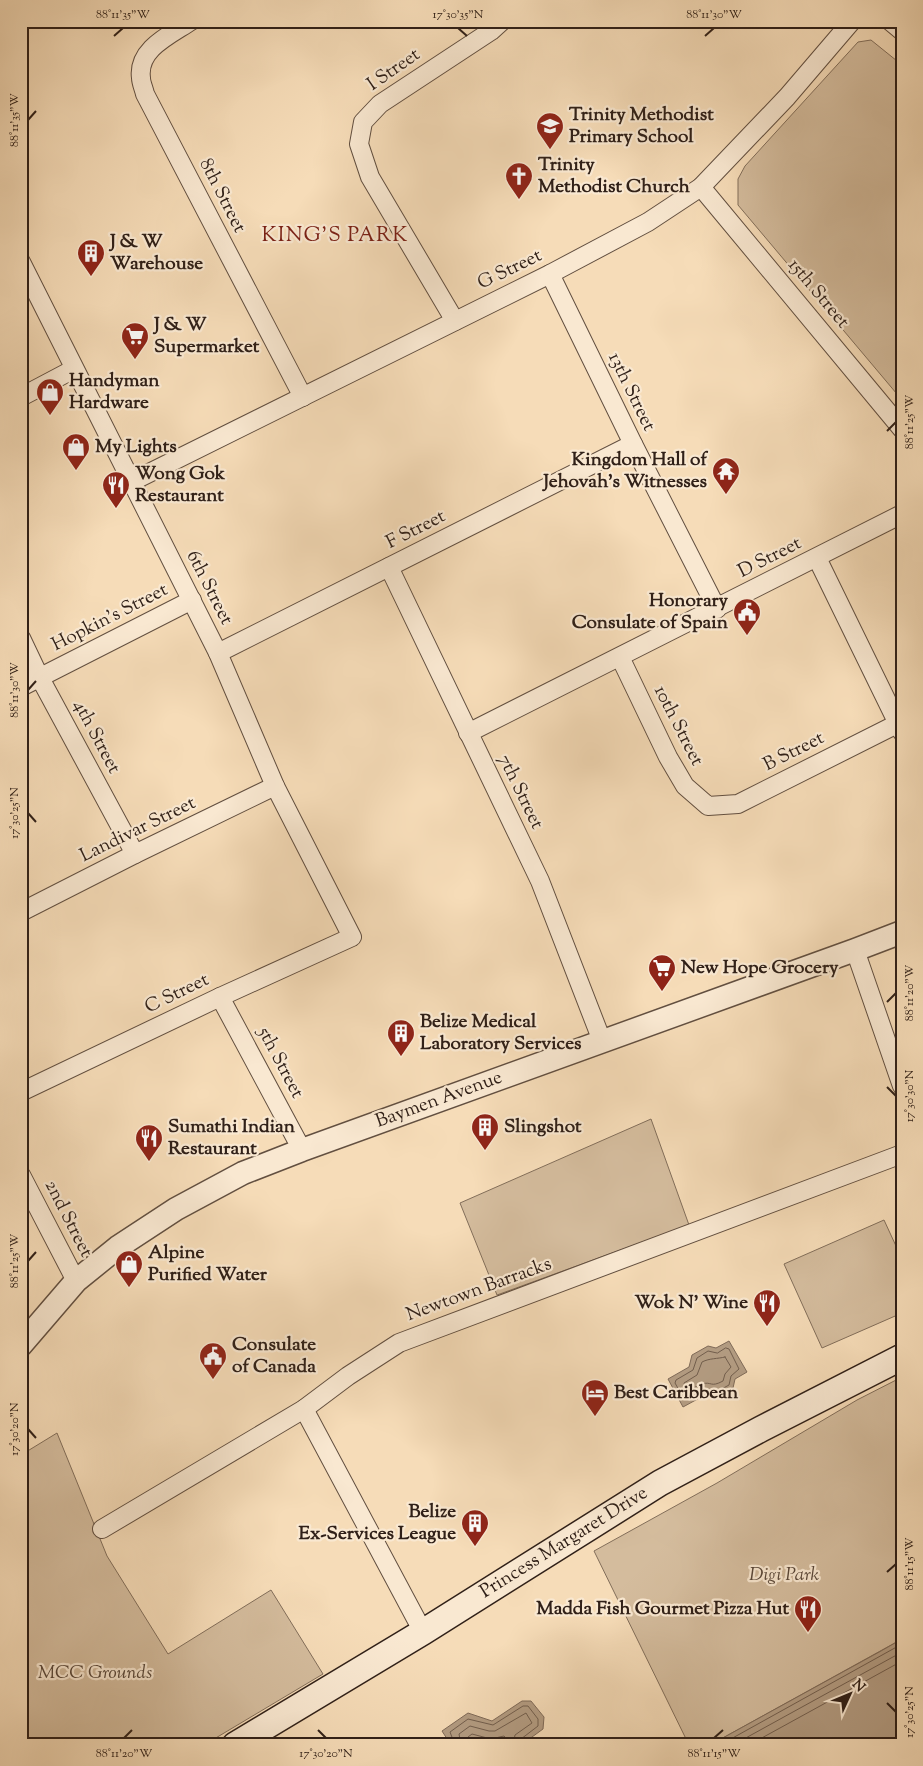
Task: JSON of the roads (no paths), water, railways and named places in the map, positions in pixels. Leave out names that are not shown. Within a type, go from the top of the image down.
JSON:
[{"type":"main road","name":"Princess Margaret Drive","points":[[235,1745],[423,1632],[660,1483],[902,1357]]},
{"type":"street","name":"8th Street","points":[[191,21],[147,52],[141,64],[141,78],[145,94],[302,397]]},
{"type":"street","name":"I Street","points":[[456,321],[370,177],[358,144],[362,122],[380,104],[502,21]]},
{"type":"street","name":"G Street","points":[[131,482],[550,274],[648,222],[702,187],[787,97],[852,21]]},
{"type":"street","points":[[890,21],[902,31]]},
{"type":"street","name":"15th Street","points":[[702,187],[902,429]]},
{"type":"street","name":"6th Street","points":[[21,262],[192,600],[218,653],[275,786],[352,936]]},
{"type":"street","name":"13th Street","points":[[550,274],[716,609]]},
{"type":"street","points":[[21,397],[74,368]]},
{"type":"street","name":"F Street","points":[[218,653],[633,444]]},
{"type":"street","name":"D Street","points":[[468,733],[902,514]]},
{"type":"street","points":[[817,558],[900,728]]},
{"type":"street","name":"7th Street","points":[[389,567],[540,881],[602,1041]]},
{"type":"street","name":"Hopkin's Street","points":[[21,687],[192,600]]},
{"type":"street","name":"4th Street","points":[[21,638],[40,678],[135,854]]},
{"type":"street","name":"10th Street","points":[[620,657],[668,757],[685,786],[708,806]]},
{"type":"street","name":"B Street","points":[[708,806],[738,804],[900,728]]},
{"type":"street","name":"Landivar Street","points":[[21,912],[275,786]]},
{"type":"street","name":"Baymen Avenue","points":[[21,1345],[76,1281],[118,1247],[176,1209],[243,1173],[902,932]]},
{"type":"street","name":"C Street","points":[[21,1092],[352,936]]},
{"type":"street","points":[[855,950],[902,1086]]},
{"type":"street","name":"5th Street","points":[[220,997],[302,1150]]},
{"type":"street","name":"Newtown Barracks","points":[[102,1529],[304,1409],[348,1376],[399,1343],[902,1154]]},
{"type":"street","name":"2nd Street","points":[[21,1175],[76,1281]]},
{"type":"street","points":[[304,1409],[423,1632]]},
{"type":"water","points":[[729,1341],[747,1372],[735,1379],[733,1388],[716,1397],[705,1395],[683,1407],[668,1379],[689,1367],[692,1355],[708,1346],[716,1348]]},
{"type":"water","points":[[902,1639],[902,1745],[710,1745],[881,1651]]},
{"type":"water","points":[[522,1701],[531,1701],[544,1717],[543,1729],[521,1745],[451,1745],[442,1731],[468,1713],[492,1721]]},
{"type":"place","name":"Trinity Methodist Primary School","points":[[550,150]]},
{"type":"place","name":"Trinity Methodist Church","points":[[519,200]]},
{"type":"place","name":"J & W Warehouse","points":[[91,277]]},
{"type":"place","name":"J & W Supermarket","points":[[135,360]]},
{"type":"place","name":"Handyman Hardware","points":[[50,416]]},
{"type":"place","name":"My Lights","points":[[76,471]]},
{"type":"place","name":"Kingdom Hall of Jehovah's Witnesses","points":[[726,495]]},
{"type":"place","name":"Wong Gok Restaurant","points":[[116,509]]},
{"type":"place","name":"Honorary Consulate of Spain","points":[[747,636]]},
{"type":"place","name":"New Hope Grocery","points":[[662,992]]},
{"type":"place","name":"Belize Medical Laboratory Services","points":[[401,1057]]},
{"type":"place","name":"Slingshot","points":[[485,1151]]},
{"type":"place","name":"Sumathi Indian Restaurant","points":[[149,1162]]},
{"type":"place","name":"Alpine Purified Water","points":[[129,1288]]},
{"type":"place","name":"Wok N' Wine","points":[[767,1327]]},
{"type":"place","name":"Consulate of Canada","points":[[213,1380]]},
{"type":"place","name":"Best Caribbean","points":[[595,1417]]},
{"type":"place","name":"Belize Ex-Services League","points":[[475,1547]]},
{"type":"place","name":"Madda Fish Gourmet Pizza Hut","points":[[808,1633]]},
{"type":"district","name":"KING'S PARK","points":[[335,236]]},
{"type":"park label","name":"Digi Park","points":[[784,1575]]},
{"type":"park label","name":"MCC Grounds","points":[[95,1673]]}]
